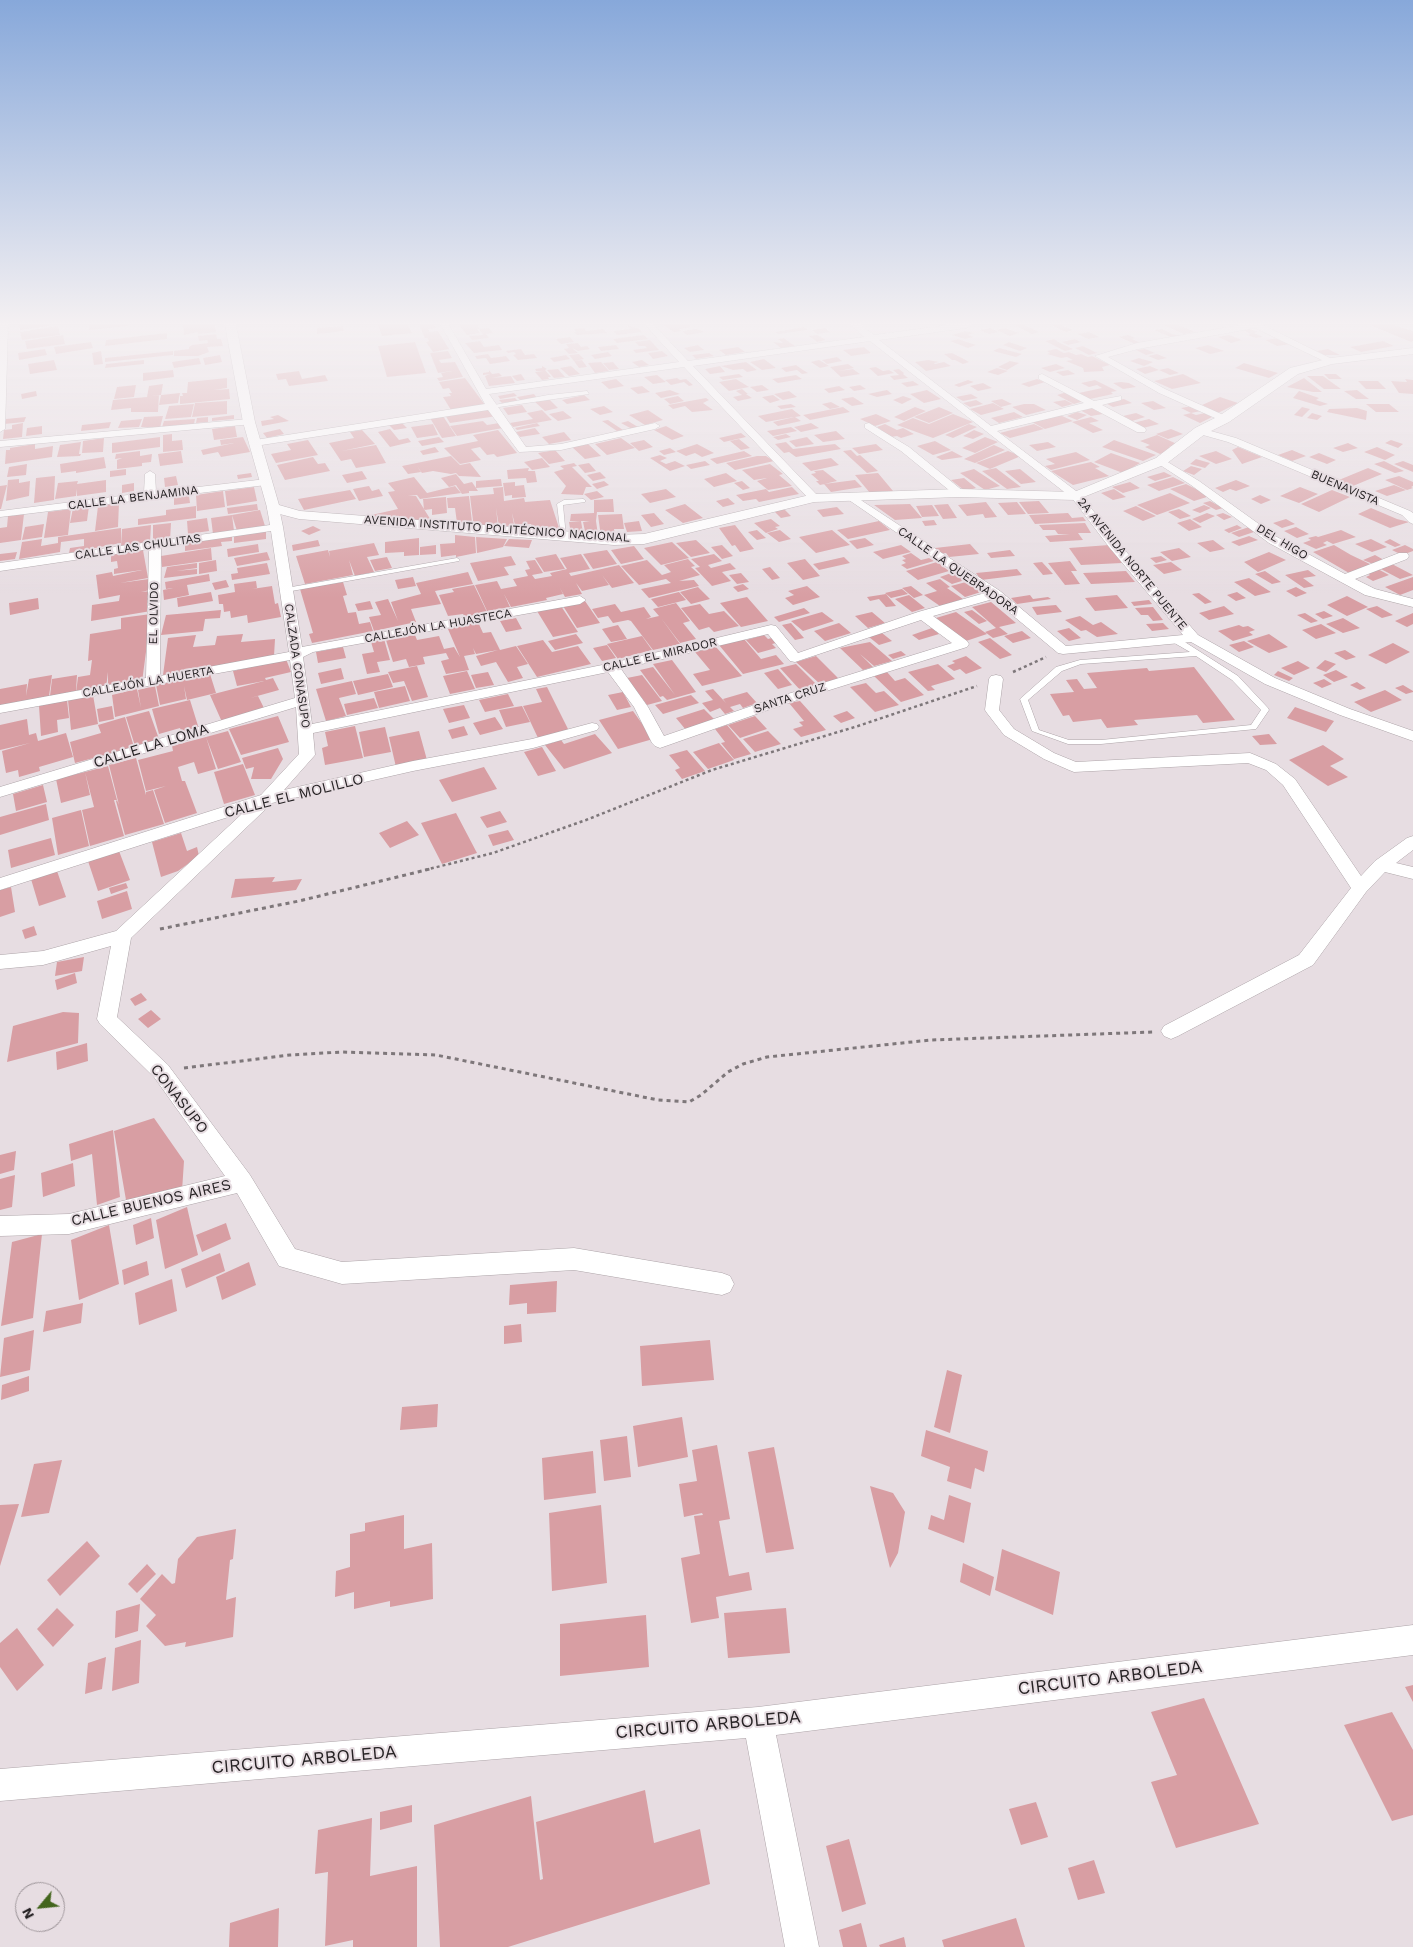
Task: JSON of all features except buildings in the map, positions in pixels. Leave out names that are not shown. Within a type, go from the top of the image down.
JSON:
[{"type":"street","points":[[0,429],[1,416]]},
{"type":"street","name":"CALZADA CONASUPO","points":[[122,936],[267,799],[307,755],[303,700],[277,527],[248,416]]},
{"type":"street","points":[[254,443],[370,429],[446,416]]},
{"type":"street","points":[[498,416],[523,450],[561,447],[654,426]]},
{"type":"street","points":[[736,416],[814,498]]},
{"type":"street","name":"2A AVENIDA NORTE PUENTE","points":[[970,416],[1076,496],[1113,544],[1193,638],[1270,681],[1345,712],[1413,736]]},
{"type":"street","points":[[988,430],[1044,416]]},
{"type":"street","points":[[1116,416],[1141,430]]},
{"type":"street","points":[[1217,416],[1224,419]]},
{"type":"street","points":[[1076,496],[1161,461],[1200,431],[1229,416]]},
{"type":"street","points":[[0,444],[249,422]]},
{"type":"street","points":[[869,426],[905,449],[959,492]]},
{"type":"street","name":"BUENAVISTA","points":[[1200,431],[1232,440],[1411,514]]},
{"type":"street","name":"DEL HIGO","points":[[1161,461],[1195,483],[1273,540],[1370,592],[1413,603]]},
{"type":"street","points":[[150,474],[150,496]]},
{"type":"street","name":"CALLE LA BENJAMINA","points":[[0,514],[266,482]]},
{"type":"street","name":"AVENIDA INSTITUTO POLITÉCNICO NACIONAL","points":[[273,508],[299,515],[614,540],[644,539],[814,498],[959,492],[1076,496]]},
{"type":"street","name":"CALLE LA QUEBRADORA","points":[[850,496],[995,594],[1063,650]]},
{"type":"street","name":"CALLE LAS CHULITAS","points":[[0,567],[277,527]]},
{"type":"street","name":"EL OLVIDO","points":[[153,682],[155,545]]},
{"type":"street","points":[[1345,578],[1403,556]]},
{"type":"street","name":"CALLE EL MIRADOR","points":[[306,730],[612,667],[772,629],[795,658],[923,615],[995,594]]},
{"type":"street","name":"CALLEJÓN LA HUASTECA","points":[[296,654],[310,649],[580,600]]},
{"type":"street","name":"SANTA CRUZ","points":[[612,667],[641,707],[660,743],[783,700],[962,644],[923,615]]},
{"type":"street","points":[[1063,650],[1193,638]]},
{"type":"street","name":"CALLEJÓN LA HUERTA","points":[[0,709],[296,654]]},
{"type":"street","points":[[996,679],[992,710],[1009,732],[1049,756],[1074,767],[1250,758],[1271,767],[1289,782],[1330,839],[1360,888]]},
{"type":"street","name":"CALLE LA LOMA","points":[[0,792],[303,700]]},
{"type":"street","name":"CALLE EL MOLILLO","points":[[0,884],[267,799],[413,766],[532,743],[592,727]]},
{"type":"street","points":[[1171,1031],[1306,960],[1360,888],[1381,865],[1413,842]]},
{"type":"street","points":[[1381,865],[1413,873]]},
{"type":"street","points":[[0,962],[43,958],[122,936]]},
{"type":"street","name":"CONASUPO","points":[[122,936],[106,1020],[161,1071],[242,1182],[288,1258]]},
{"type":"street","name":"CALLE BUENOS AIRES","points":[[0,1226],[69,1224],[242,1182]]},
{"type":"street","points":[[288,1258],[342,1273],[574,1259],[722,1284]]},
{"type":"street","name":"CIRCUITO ARBOLEDA","points":[[0,1785],[758,1722],[1413,1640]]},
{"type":"street","points":[[758,1722],[802,1947]]},
{"type":"lane","points":[[563,536],[560,504],[584,501]]},
{"type":"lane","points":[[286,590],[456,560]]},
{"type":"lane","points":[[1174,639],[1235,678],[1265,710],[1253,727],[1101,742],[1068,742],[1036,731],[1024,699],[1059,669],[1080,662],[1196,654]]},
{"type":"path","points":[[122,936],[299,901],[493,853],[595,817],[712,770],[858,726],[996,679],[1063,650]]},
{"type":"path","points":[[161,1071],[290,1055],[342,1052],[436,1055],[481,1066],[531,1073],[658,1100],[689,1102],[701,1095],[728,1072],[744,1064],[767,1057],[931,1040],[1171,1031]]}]
